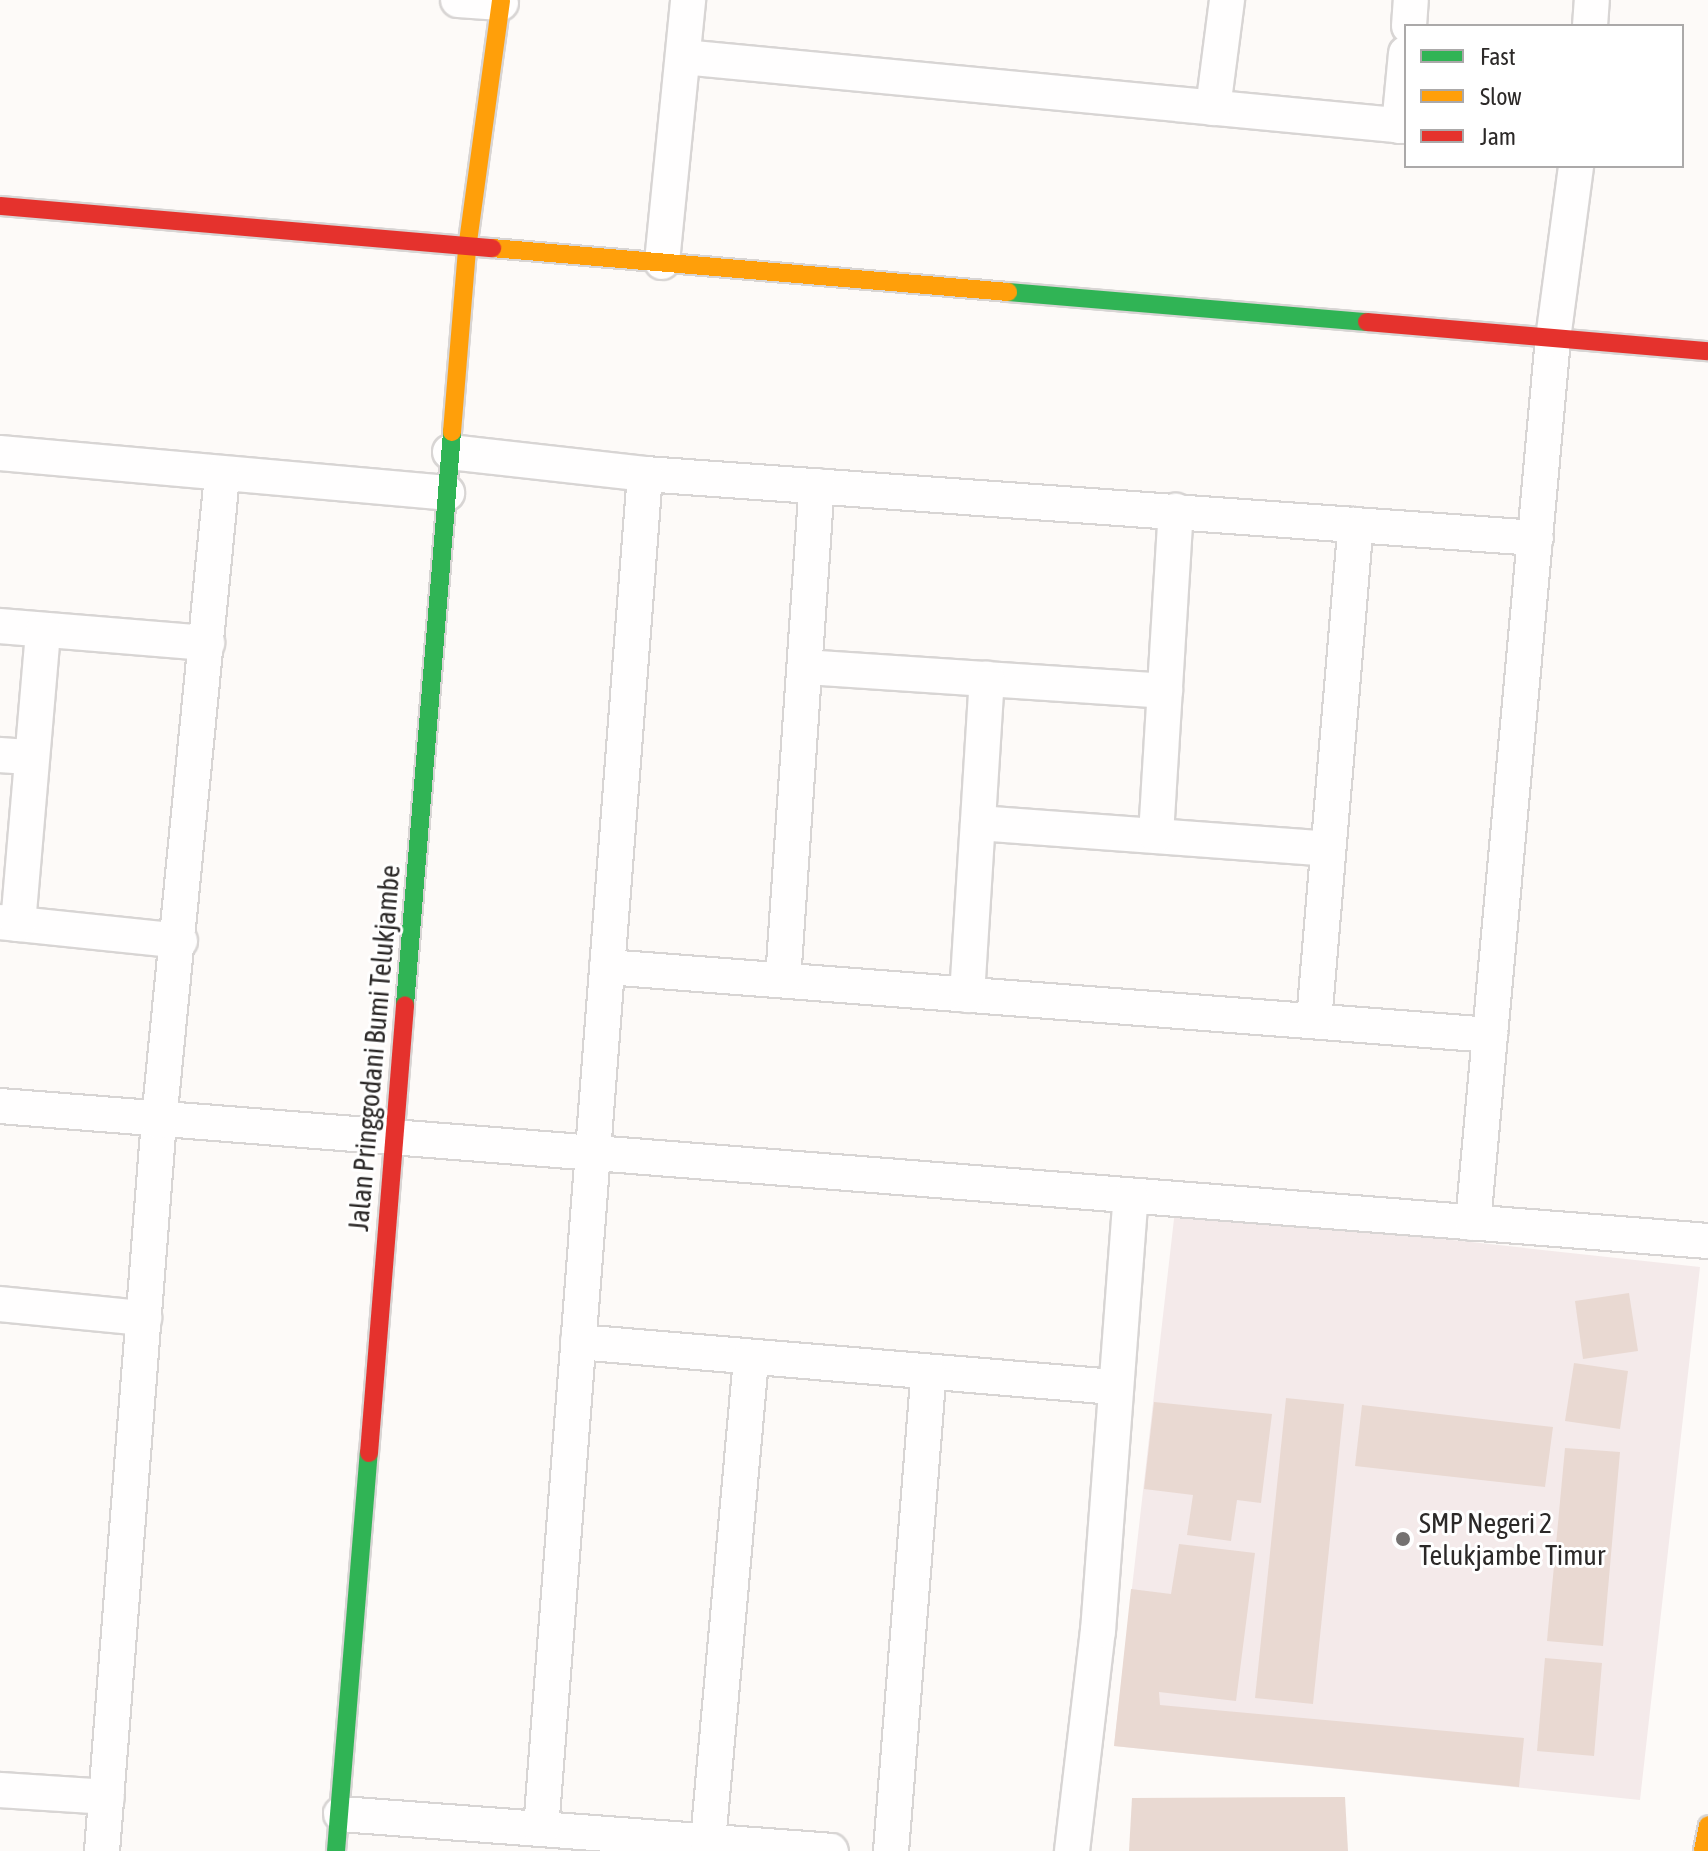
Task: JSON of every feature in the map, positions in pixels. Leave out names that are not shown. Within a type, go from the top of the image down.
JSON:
[{"type":"street","points":[[458,0],[501,2]]},
{"type":"street","points":[[662,262],[688,0]]},
{"type":"street","points":[[1213,108],[1227,0]]},
{"type":"street","points":[[1409,24],[1411,0]]},
{"type":"street","points":[[1590,24],[1592,0]]},
{"type":"street","name":"Jalan Pringgodani Bumi Telukjambe","points":[[336,1851],[467,249],[501,2]]},
{"type":"street","points":[[683,57],[1403,126],[1404,102]]},
{"type":"street","points":[[1473,1223],[1553,339],[1576,168]]},
{"type":"street","points":[[0,206],[467,249],[662,262],[1708,351]]},
{"type":"street","points":[[450,452],[645,474],[1536,538]]},
{"type":"street","points":[[0,453],[222,476],[447,493]]},
{"type":"street","points":[[541,1829],[645,474]]},
{"type":"street","points":[[102,1851],[159,1121],[180,941],[222,476]]},
{"type":"street","points":[[783,980],[817,486]]},
{"type":"street","points":[[1156,835],[1176,511]]},
{"type":"street","points":[[1314,1021],[1356,525]]},
{"type":"street","points":[[0,626],[207,643]]},
{"type":"street","points":[[43,630],[16,756],[9,923],[180,941]]},
{"type":"street","points":[[805,667],[1165,691]]},
{"type":"street","points":[[967,995],[987,679]]},
{"type":"street","points":[[978,823],[1328,849]]},
{"type":"street","points":[[607,967],[1490,1035]]},
{"type":"street","points":[[0,1106],[159,1121],[1708,1241]]},
{"type":"street","points":[[1072,1851],[1098,1631],[1114,1387],[1131,1197]]},
{"type":"street","points":[[0,1304],[144,1318]]},
{"type":"street","points":[[578,1342],[1114,1387]]},
{"type":"street","points":[[708,1841],[751,1357]]},
{"type":"street","points":[[891,1851],[929,1372]]},
{"type":"street","points":[[0,1790],[107,1797]]},
{"type":"street","points":[[341,1814],[831,1851]]},
{"type":"street","points":[[1703,1851],[1708,1825]]},
{"type":"shaded area","name":"SMP Negeri 2 Telukjambe Timur","points":[[1175,1210],[1700,1267],[1640,1800],[1114,1746]]},
{"type":"building","points":[[1629,1293],[1638,1351],[1583,1359],[1575,1301]]},
{"type":"building","points":[[1574,1363],[1628,1371],[1620,1429],[1565,1421]]},
{"type":"building","points":[[1286,1398],[1344,1404],[1313,1704],[1255,1698]]},
{"type":"building","points":[[1154,1402],[1272,1414],[1261,1503],[1237,1500],[1231,1541],[1187,1535],[1193,1495],[1144,1489]]},
{"type":"building","points":[[1362,1405],[1553,1427],[1545,1487],[1355,1466]]},
{"type":"building","points":[[1565,1448],[1620,1452],[1603,1646],[1547,1641]]},
{"type":"building","points":[[1179,1544],[1255,1553],[1236,1701],[1159,1692],[1160,1705],[1524,1738],[1519,1787],[1114,1746],[1131,1589],[1171,1594]]},
{"type":"building","points":[[1545,1658],[1602,1663],[1594,1756],[1537,1751]]},
{"type":"building","points":[[1345,1797],[1348,1851],[1129,1851],[1132,1798]]},
{"type":"traffic: fast","points":[[1008,292],[1367,322]]},
{"type":"traffic: fast","points":[[405,1005],[452,432]]},
{"type":"traffic: fast","points":[[336,1851],[369,1453]]},
{"type":"traffic: slow","points":[[452,432],[467,249],[501,0]]},
{"type":"traffic: slow","points":[[492,248],[1008,292]]},
{"type":"traffic: slow","points":[[1703,1851],[1708,1825]]},
{"type":"traffic: jam","points":[[0,206],[492,248]]},
{"type":"traffic: jam","points":[[1367,322],[1708,351]]},
{"type":"traffic: jam","points":[[369,1453],[405,1005]]},
{"type":"place","name":"SMP Negeri 2 Telukjambe Timur","points":[[1403,1539]]}]
